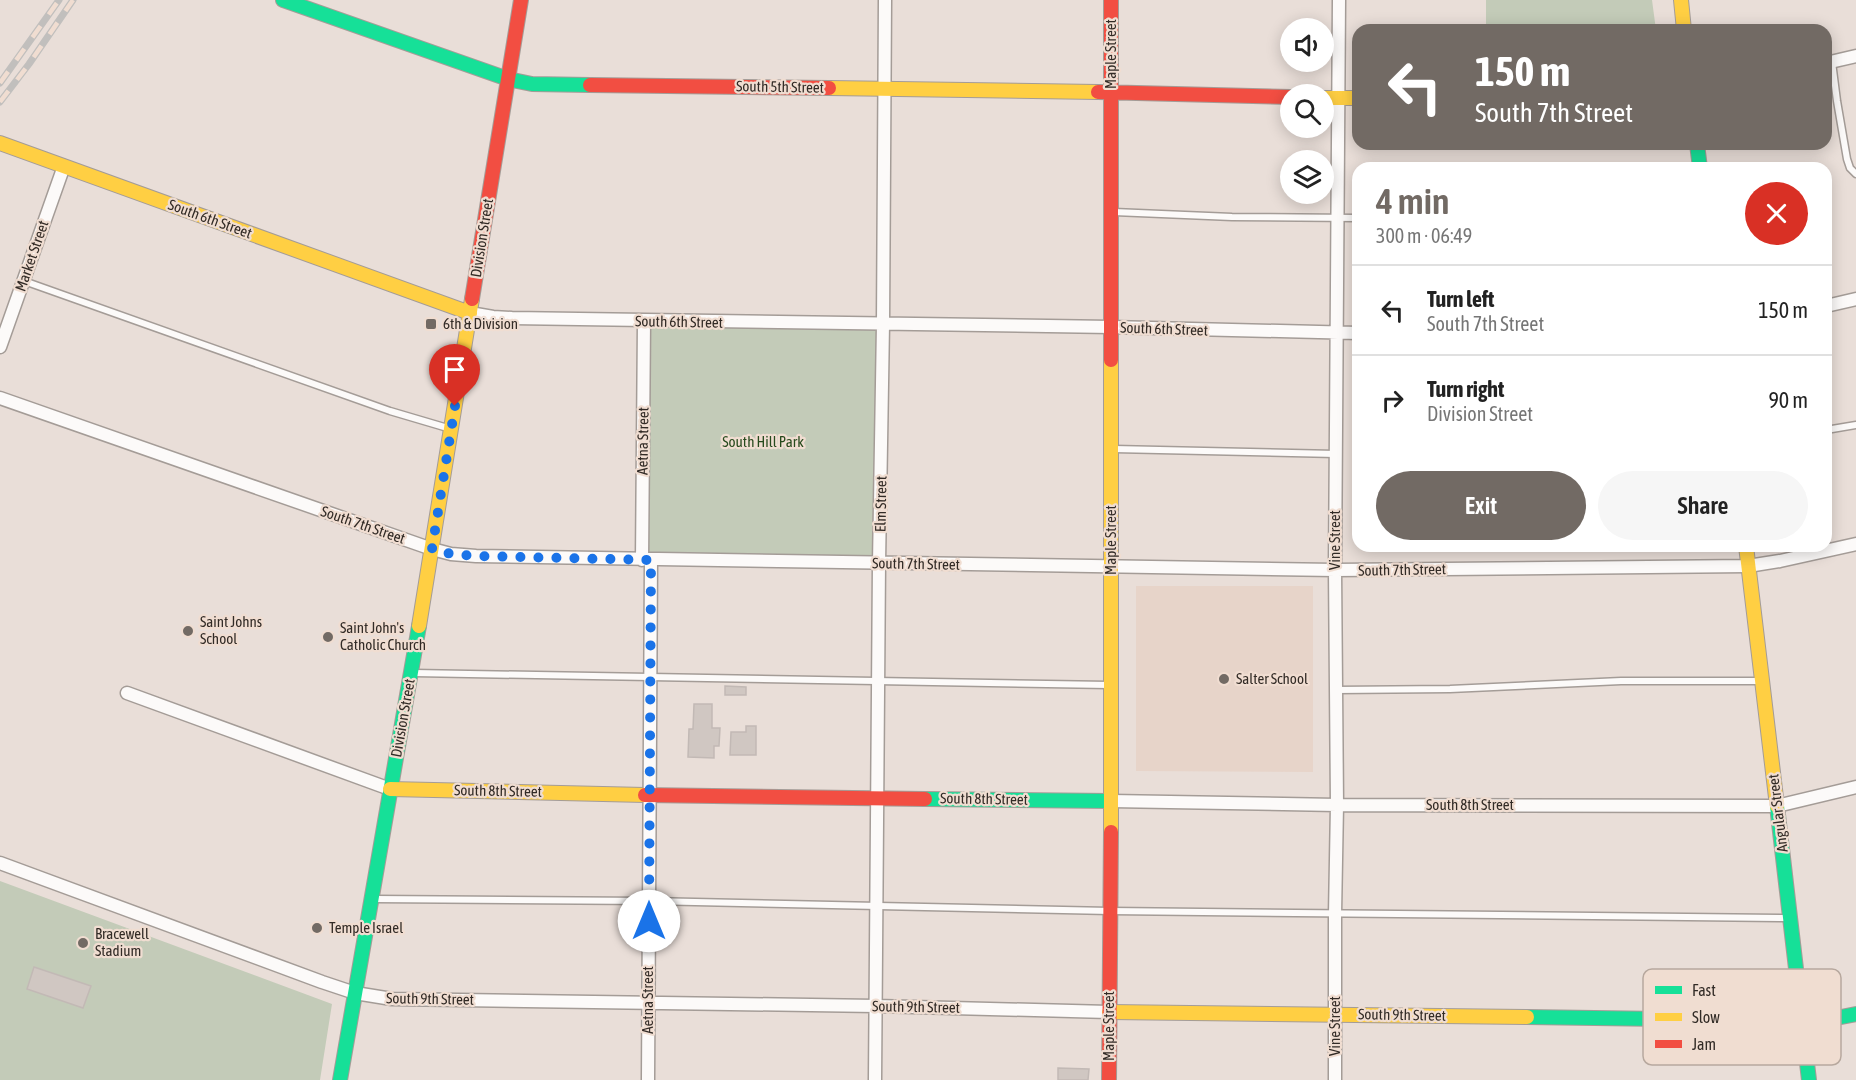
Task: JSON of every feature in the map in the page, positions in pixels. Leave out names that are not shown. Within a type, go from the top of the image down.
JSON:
[{"type":"street","name":"South 5th Street","points":[[283,0],[508,80],[532,84],[884,88],[1280,97]]},
{"type":"street","name":"Division Street","points":[[340,1080],[432,549],[521,0]]},
{"type":"street","name":"Elm Street","points":[[875,1080],[885,0]]},
{"type":"street","name":"Maple Street","points":[[1109,1080],[1111,0]]},
{"type":"street","name":"Vine Street","points":[[1335,1080],[1337,805],[1335,570],[1339,0]]},
{"type":"street","points":[[1681,0],[1683,24]]},
{"type":"street","points":[[1832,61],[1856,56]]},
{"type":"street","points":[[1334,98],[1352,98]]},
{"type":"street","name":"South 6th Street","points":[[0,143],[470,313],[493,317],[1352,333]]},
{"type":"street","name":"Market Street","points":[[0,347],[64,166]]},
{"type":"street","points":[[1832,305],[1856,299]]},
{"type":"street","name":"Aetna Street","points":[[644,321],[646,560],[650,676],[648,1080]]},
{"type":"street","name":"South 7th Street","points":[[0,398],[451,554],[646,560],[1335,570],[1748,566],[1820,552]]},
{"type":"street","name":"South 7th Street","points":[[1832,549],[1856,544]]},
{"type":"street","name":"Angular Street","points":[[1747,552],[1796,969]]},
{"type":"street","name":"South 8th Street","points":[[127,693],[390,789],[1337,805],[1777,806],[1856,787]]},
{"type":"street","name":"South 9th Street","points":[[0,862],[355,993],[392,999],[1643,1019]]},
{"type":"street","name":"South 9th Street","points":[[1841,1017],[1856,1014]]},
{"type":"street","name":"Angular Street","points":[[1807,1065],[1809,1080]]},
{"type":"lane","points":[[1832,78],[1847,159],[1850,168],[1856,174]]},
{"type":"lane","points":[[1111,212],[1232,218],[1352,218]]},
{"type":"lane","points":[[24,280],[390,411],[451,430]]},
{"type":"lane","points":[[1832,429],[1856,425]]},
{"type":"lane","points":[[1111,449],[1336,454]]},
{"type":"lane","points":[[410,673],[1111,685]]},
{"type":"lane","points":[[1335,690],[1450,689],[1621,681],[1763,681]]},
{"type":"lane","points":[[371,898],[649,901],[1110,911],[1790,918]]},
{"type":"shaded area","name":"Salter School","points":[[1136,586],[1313,586],[1313,772],[1136,771]]},
{"type":"green space","points":[[1486,0],[1652,0],[1655,24],[1486,24]]},
{"type":"green space","name":"South Hill Park","points":[[644,321],[883,324],[879,563],[642,560]]},
{"type":"green space","name":"Bracewell Stadium","points":[[0,881],[332,1004],[320,1080],[0,1080]]},
{"type":"building","points":[[725,686],[746,687],[746,695],[725,695]]},
{"type":"building","points":[[694,704],[712,704],[712,728],[720,728],[719,746],[714,746],[714,758],[688,757],[689,729],[693,729]]},
{"type":"building","points":[[746,726],[756,726],[756,755],[730,755],[731,732],[746,732]]},
{"type":"building","points":[[34,967],[91,986],[83,1008],[27,989]]},
{"type":"building","points":[[1058,1068],[1089,1069],[1088,1080],[1058,1080]]},
{"type":"railway","points":[[0,83],[59,0]]},
{"type":"railway","points":[[0,102],[73,0]]},
{"type":"traffic: fast","points":[[283,0],[508,79],[532,84],[590,85]]},
{"type":"traffic: fast","points":[[1698,150],[1699,162]]},
{"type":"traffic: fast","points":[[340,1080],[419,626]]},
{"type":"traffic: fast","points":[[925,799],[1111,801]]},
{"type":"traffic: fast","points":[[1777,806],[1796,969]]},
{"type":"traffic: fast","points":[[1841,1017],[1856,1014]]},
{"type":"traffic: fast","points":[[1527,1017],[1643,1019]]},
{"type":"traffic: fast","points":[[1807,1065],[1809,1080]]},
{"type":"traffic: slow","points":[[1681,0],[1683,24]]},
{"type":"traffic: slow","points":[[829,88],[1098,92]]},
{"type":"traffic: slow","points":[[1334,98],[1352,98]]},
{"type":"traffic: slow","points":[[0,143],[470,313]]},
{"type":"traffic: slow","points":[[419,626],[472,299]]},
{"type":"traffic: slow","points":[[1111,360],[1111,832]]},
{"type":"traffic: slow","points":[[1747,552],[1777,806]]},
{"type":"traffic: slow","points":[[390,789],[645,795]]},
{"type":"traffic: slow","points":[[1109,1012],[1527,1017]]},
{"type":"traffic: jam","points":[[472,299],[521,0]]},
{"type":"traffic: jam","points":[[1111,0],[1111,360]]},
{"type":"traffic: jam","points":[[590,85],[829,88]]},
{"type":"traffic: jam","points":[[1098,92],[1280,97]]},
{"type":"traffic: jam","points":[[645,795],[925,799]]},
{"type":"traffic: jam","points":[[1109,1080],[1111,832]]},
{"type":"place","name":"6th & Division","points":[[431,324]]},
{"type":"place","name":"Saint Johns School","points":[[188,631]]},
{"type":"place","name":"Saint John's Catholic Church","points":[[328,637]]},
{"type":"place","name":"Salter School","points":[[1224,679]]},
{"type":"place","name":"Temple Israel","points":[[317,928]]},
{"type":"place","name":"Bracewell Stadium","points":[[83,943]]},
{"type":"route","points":[[455,406],[432,549],[451,554],[476,556],[651,560],[649,921]]}]
